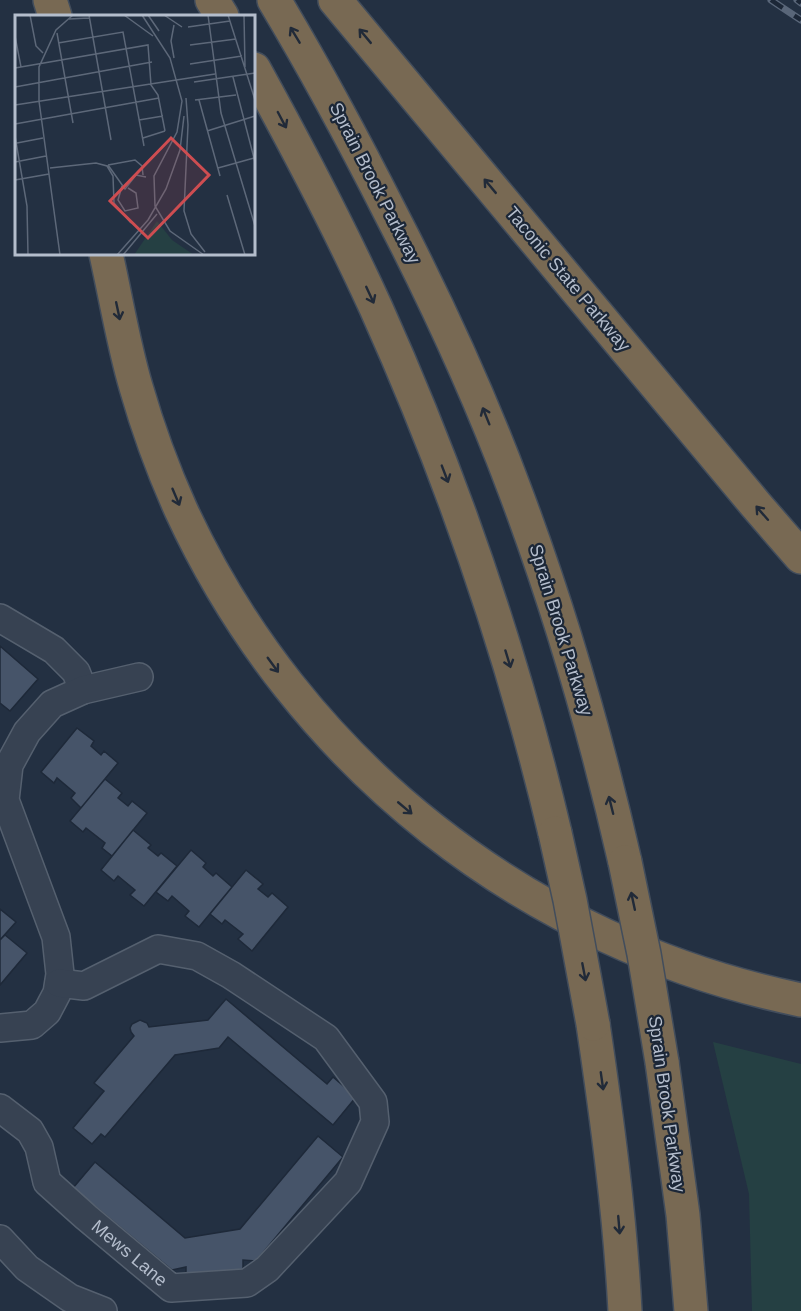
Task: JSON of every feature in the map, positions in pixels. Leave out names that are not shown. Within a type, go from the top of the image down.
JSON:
[{"type":"highway","points":[[50,0],[55,15]]},
{"type":"highway","points":[[212,0],[221,15]]},
{"type":"highway","name":"Sprain Brook Parkway","points":[[274,0],[316,71],[376,183],[439,310],[484,412],[514,488],[557,612],[594,736],[625,862],[644,954],[662,1062],[683,1215],[691,1311]]},
{"type":"highway","name":"Taconic State Parkway","points":[[335,0],[801,557]]},
{"type":"highway","points":[[255,71],[356,264],[397,356],[467,532],[502,640],[528,728],[573,911],[593,1024],[613,1167],[625,1311]]},
{"type":"highway","points":[[106,255],[136,386],[160,457],[181,509],[217,580],[242,621],[282,678],[336,741],[396,800],[430,828],[498,877],[536,900],[574,921],[698,973],[740,986],[801,1000]]},
{"type":"street","points":[[0,618],[54,650],[76,672],[83,690]]},
{"type":"street","points":[[0,1028],[32,1025],[47,1012],[57,993],[60,974],[56,937],[5,800],[9,765],[27,732],[52,704],[83,690],[139,677]]},
{"type":"street","name":"Mews Lane","points":[[0,1108],[30,1131],[39,1147],[47,1182],[171,1288],[247,1282],[267,1269],[348,1182],[375,1122],[373,1101],[326,1038],[231,975],[197,956],[158,949],[84,986],[59,983]]},
{"type":"street","points":[[0,1239],[35,1274],[70,1298],[103,1311]]},
{"type":"green space","points":[[713,1042],[801,1064],[801,1311],[752,1311],[749,1194]]},
{"type":"building","points":[[0,646],[38,679],[10,711],[0,703]]},
{"type":"building","points":[[77,728],[94,741],[91,746],[101,755],[104,751],[118,763],[81,808],[71,798],[75,793],[57,778],[54,783],[41,772]]},
{"type":"building","points":[[105,779],[122,793],[118,798],[128,806],[132,801],[147,813],[112,856],[102,848],[105,843],[86,828],[83,832],[70,821]]},
{"type":"building","points":[[133,830],[151,845],[148,848],[158,856],[161,853],[177,866],[144,906],[130,895],[135,890],[118,876],[114,881],[101,870]]},
{"type":"building","points":[[191,850],[206,863],[203,867],[213,876],[216,873],[232,887],[199,927],[185,916],[189,911],[172,896],[168,901],[156,892]]},
{"type":"building","points":[[246,870],[263,884],[258,889],[268,897],[272,893],[288,907],[252,951],[238,939],[243,934],[225,920],[222,924],[210,914]]},
{"type":"building","points":[[0,909],[16,922],[0,940]]},
{"type":"building","points":[[5,935],[27,953],[0,985],[0,940]]},
{"type":"building","points":[[226,999],[327,1084],[333,1077],[356,1097],[333,1125],[228,1037],[219,1048],[175,1055],[105,1137],[101,1134],[92,1144],[73,1128],[104,1091],[94,1083],[134,1036],[130,1028],[132,1024],[140,1020],[147,1023],[149,1027],[208,1020]]},
{"type":"building","points":[[318,1136],[343,1157],[256,1261],[243,1260],[243,1272],[186,1277],[186,1267],[172,1270],[73,1188],[95,1162],[185,1238],[240,1229]]},
{"type":"railway","points":[[771,0],[801,20]]},
{"type":"railway","points":[[797,0],[801,3]]}]
